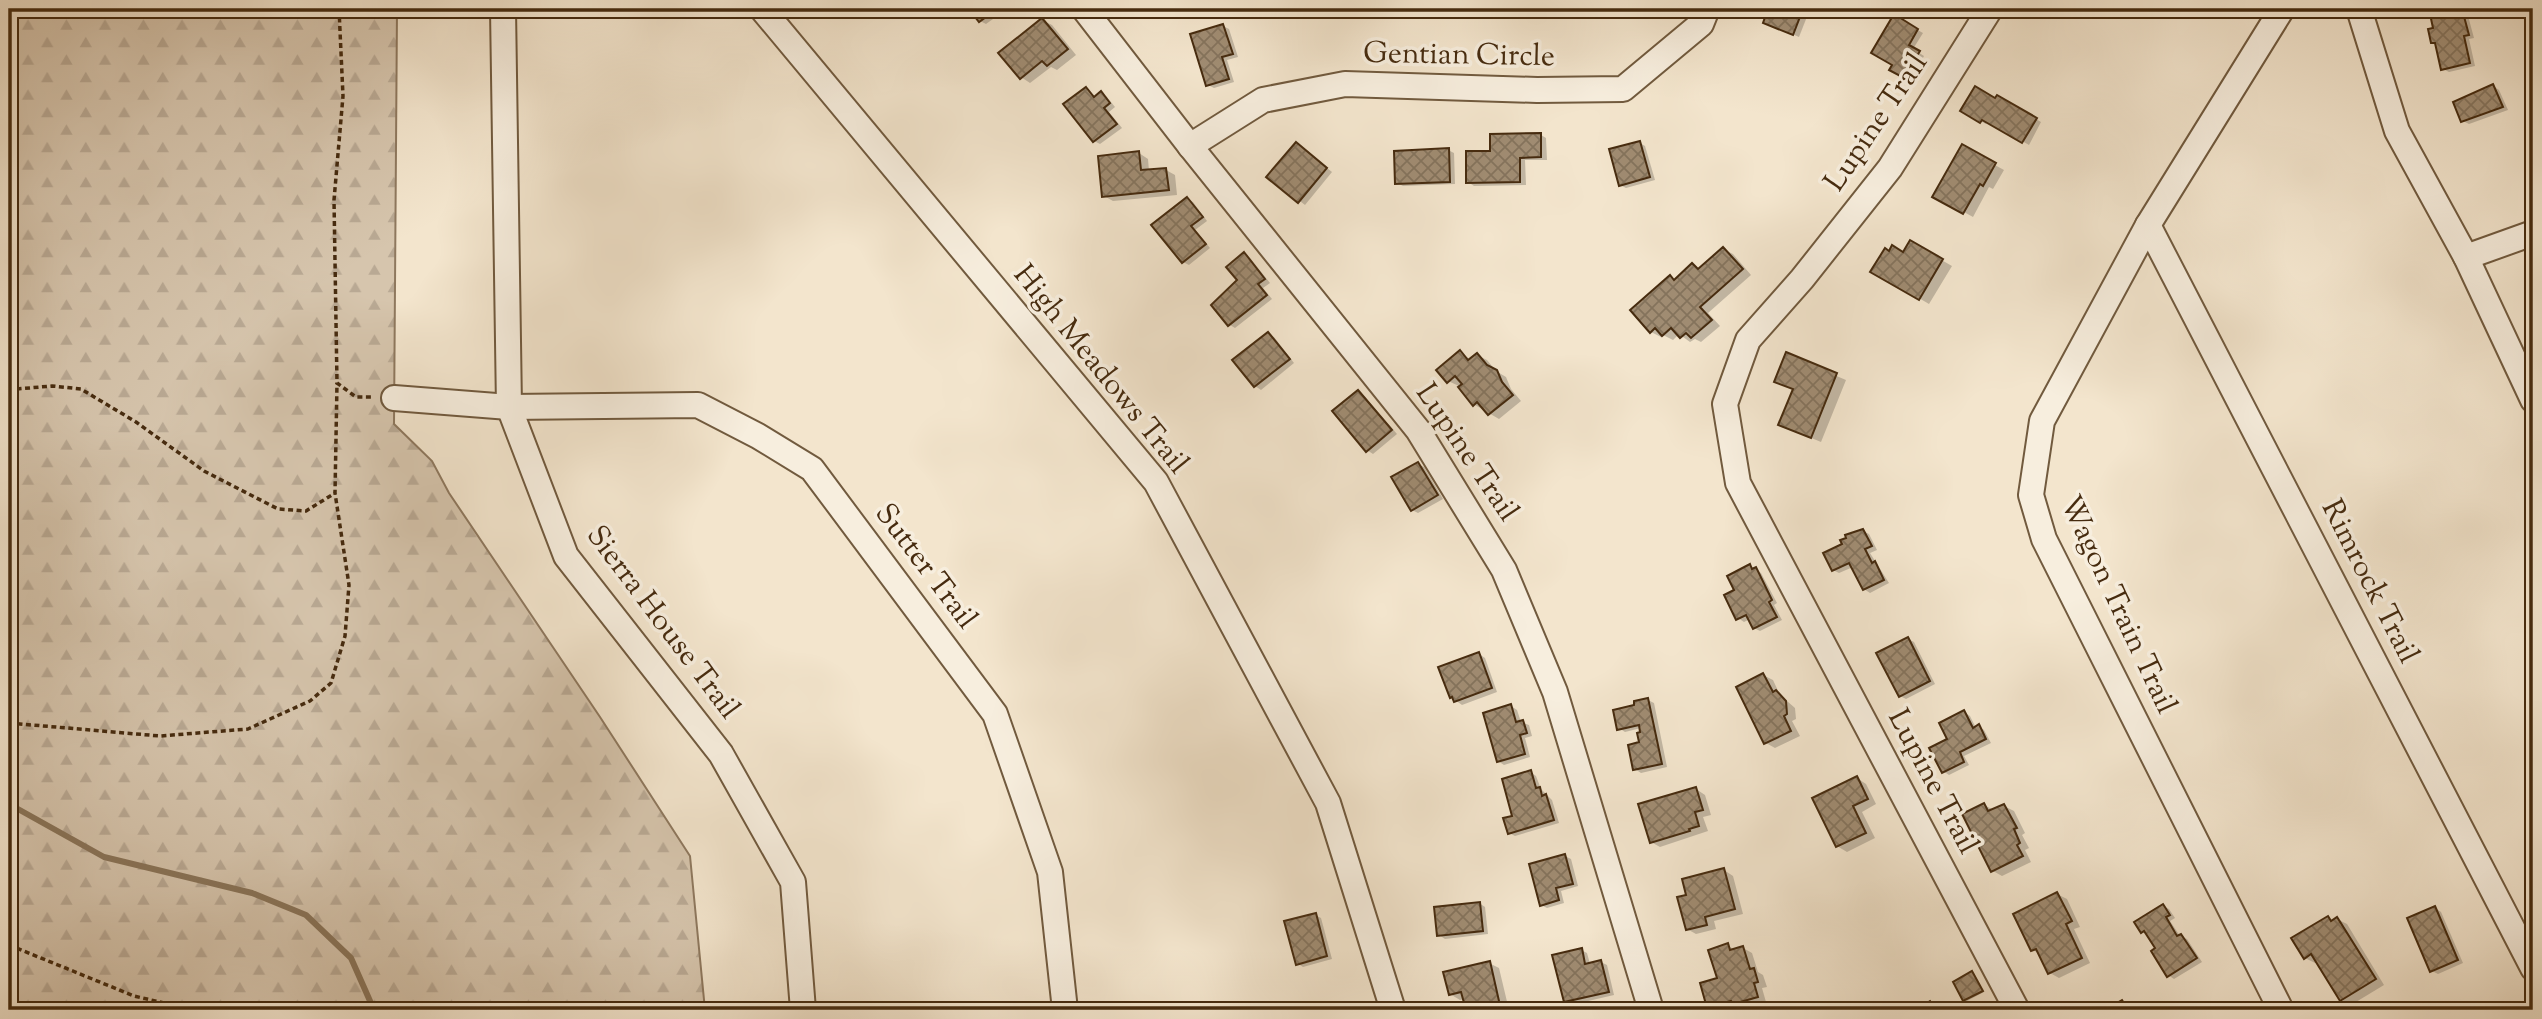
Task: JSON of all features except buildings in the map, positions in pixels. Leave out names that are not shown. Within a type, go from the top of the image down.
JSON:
[{"type":"street","name":"Sierra House Trail","points":[[503,9],[509,407],[566,556],[721,754],[793,882],[803,1010]]},
{"type":"street","name":"High Meadows Trail","points":[[762,9],[1156,482],[1328,803],[1393,1010]]},
{"type":"street","name":"Lupine Trail","points":[[1084,9],[1418,430],[1504,570],[1555,692],[1651,1010]]},
{"type":"street","name":"Gentian Circle","points":[[1191,146],[1263,100],[1345,85],[1537,90],[1623,89],[1701,24],[1707,9]]},
{"type":"street","name":"Lupine Trail","points":[[1990,9],[1890,168],[1802,279],[1748,340],[1726,404],[1738,483],[2017,1010]]},
{"type":"street","name":"Wagon Train Trail","points":[[2281,1010],[2044,539],[2031,495],[2042,421],[2148,225],[2282,9]]},
{"type":"street","points":[[2359,9],[2397,131],[2466,257],[2533,400]]},
{"type":"street","name":"Rimrock Trail","points":[[2148,225],[2533,968]]},
{"type":"street","points":[[2466,257],[2533,233]]},
{"type":"street","name":"Sutter Trail","points":[[394,397],[509,407],[698,405],[758,436],[812,469],[995,714],[1049,872],[1065,1010]]},
{"type":"path","points":[[9,723],[160,736],[248,729],[310,701],[331,683],[345,636],[349,586],[335,493],[337,383],[334,200],[343,96],[339,9]]},
{"type":"path","points":[[337,383],[356,397],[394,397]]},
{"type":"path","points":[[9,393],[17,389],[51,386],[81,389],[136,422],[204,471],[278,509],[306,511],[335,493]]},
{"type":"path","points":[[9,945],[134,996],[194,1010]]},
{"type":"green space","points":[[9,9],[397,9],[394,424],[432,461],[449,493],[690,856],[705,1010],[9,1010]]},
{"type":"waterway","points":[[9,804],[104,857],[252,893],[306,915],[351,958],[374,1010]]}]
